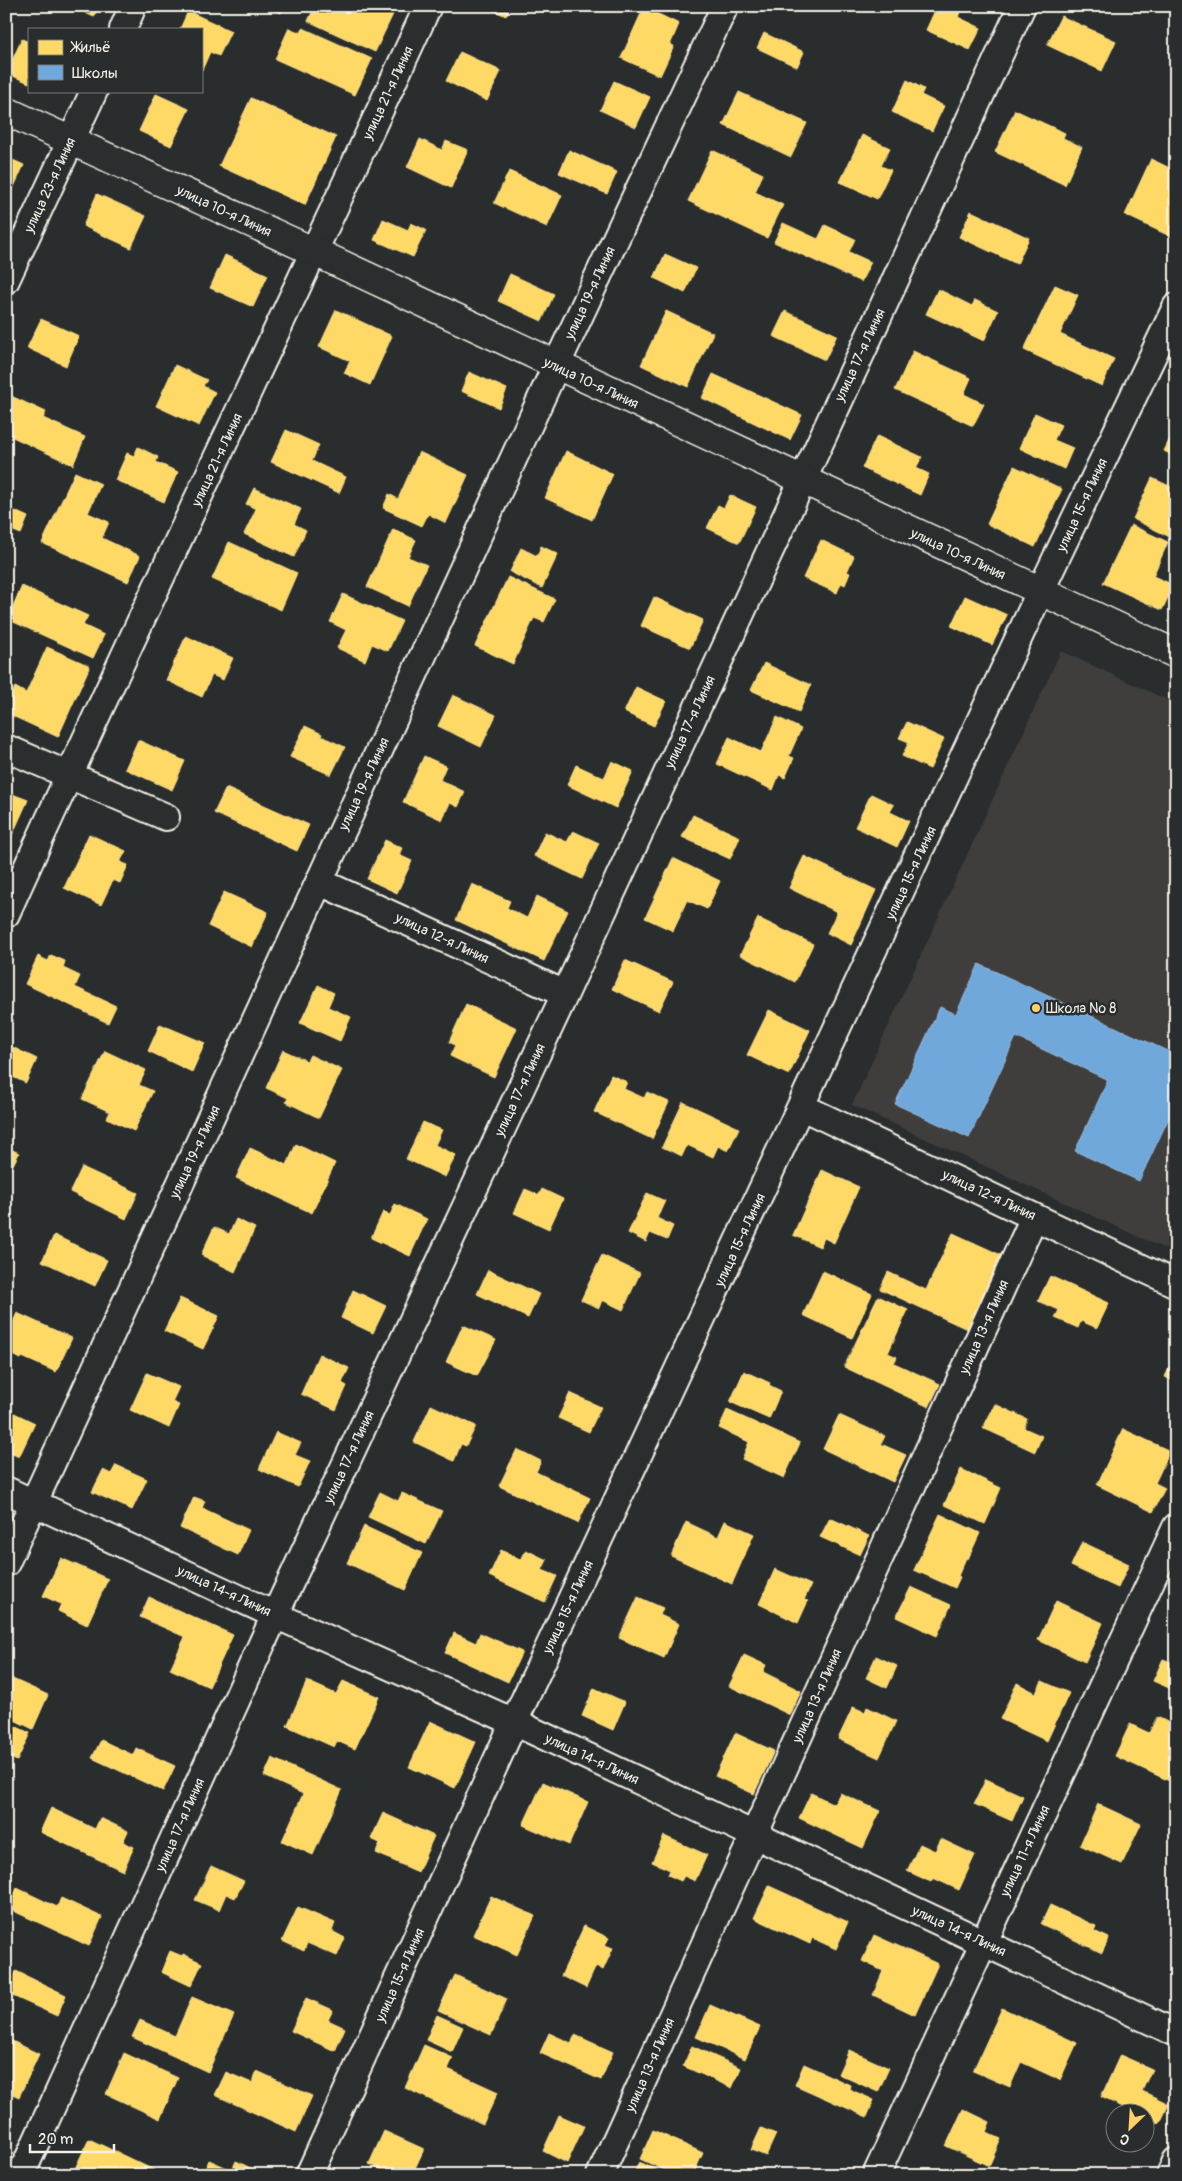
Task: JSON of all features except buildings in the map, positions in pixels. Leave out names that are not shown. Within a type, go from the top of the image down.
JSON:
[{"type":"street","points":[[123,28],[134,6]]},
{"type":"street","name":"улица 21-я Линия","points":[[6,914],[68,776],[315,252],[428,6]]},
{"type":"street","name":"улица 19-я Линия","points":[[6,1563],[556,366],[725,6]]},
{"type":"street","name":"улица 17-я Линия","points":[[21,2175],[275,1615],[565,994],[1022,6]]},
{"type":"street","name":"улица 23-я Линия","points":[[6,280],[94,92]]},
{"type":"street","name":"улица 10-я Линия","points":[[6,111],[315,252],[801,481],[1176,654]]},
{"type":"street","name":"улица 15-я Линия","points":[[309,2175],[514,1722],[802,1107],[1040,592],[1176,308]]},
{"type":"street","points":[[6,748],[166,817]]},
{"type":"street","name":"улица 12-я Линия","points":[[320,882],[565,994]]},
{"type":"street","name":"улица 12-я Линия","points":[[802,1107],[1176,1284]]},
{"type":"street","name":"улица 13-я Линия","points":[[600,2175],[1034,1217]]},
{"type":"street","name":"улица 14-я Линия","points":[[6,1490],[275,1615],[514,1722],[1176,2033]]},
{"type":"street","name":"улица 11-я Линия","points":[[876,2175],[982,1942],[1176,1527]]},
{"type":"street","points":[[1170,2175],[1176,2161]]},
{"type":"shaded area","name":"Школа № 8","points":[[1061,651],[1176,704],[1176,1254],[852,1105]]},
{"type":"place","name":"Школа № 8","points":[[1036,1008]]}]
